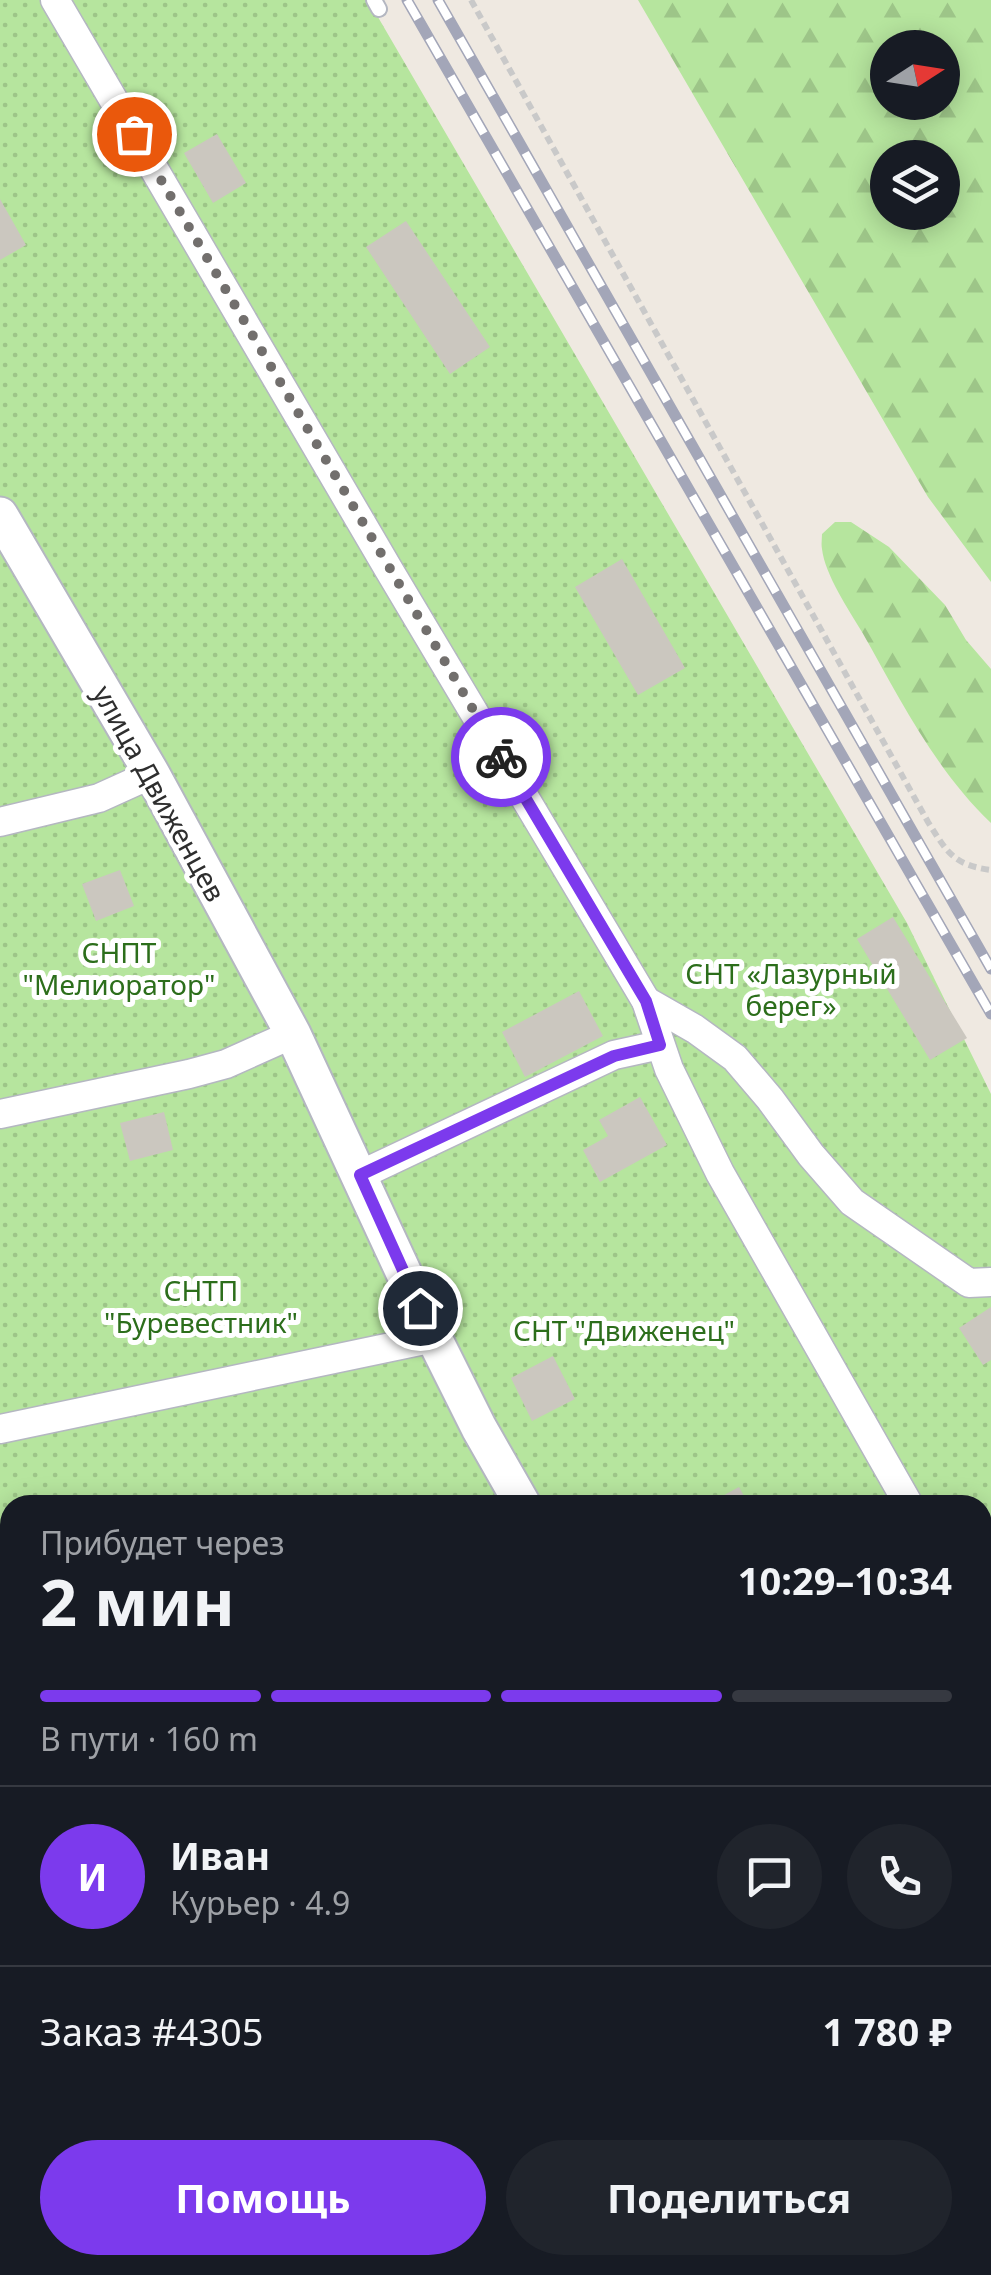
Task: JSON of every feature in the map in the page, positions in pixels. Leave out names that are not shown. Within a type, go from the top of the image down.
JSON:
[{"type":"street","points":[[55,0],[646,1001],[660,1045],[720,1173],[902,1495]]},
{"type":"street","name":"улица Движенцев","points":[[2,522],[152,774],[292,1034],[434,1338],[517,1495]]},
{"type":"street","points":[[0,822],[99,798],[152,774]]},
{"type":"street","points":[[646,1001],[735,1058],[852,1202],[970,1283],[991,1282]]},
{"type":"street","points":[[0,1114],[190,1074],[226,1064],[292,1034]]},
{"type":"street","points":[[360,1175],[614,1056],[660,1045]]},
{"type":"street","points":[[0,1429],[434,1338]]},
{"type":"path","points":[[471,0],[942,845],[964,865],[991,870]]},
{"type":"green space","points":[[0,0],[368,0],[907,923],[991,1094],[991,1495],[0,1495]]},
{"type":"green space","points":[[638,0],[991,0],[991,582],[928,497]]},
{"type":"green space","points":[[835,522],[851,522],[889,547],[945,605],[966,640],[991,669],[991,823],[935,756],[838,592],[822,545],[822,534]]},
{"type":"building","points":[[217,134],[246,183],[213,203],[184,153]]},
{"type":"building","points":[[0,199],[26,245],[0,260]]},
{"type":"building","points":[[406,221],[490,347],[450,374],[366,247]]},
{"type":"building","points":[[622,559],[685,668],[638,695],[575,587]]},
{"type":"building","points":[[120,870],[134,906],[96,921],[82,884]]},
{"type":"building","points":[[893,917],[967,1038],[930,1060],[857,939]]},
{"type":"building","points":[[579,991],[603,1036],[525,1077],[502,1032]]},
{"type":"building","points":[[640,1097],[667,1145],[600,1182],[583,1150],[608,1136],[599,1120]]},
{"type":"building","points":[[164,1112],[173,1150],[130,1161],[120,1123]]},
{"type":"building","points":[[991,1307],[991,1360],[983,1365],[959,1328]]},
{"type":"building","points":[[553,1356],[575,1399],[532,1421],[511,1378]]},
{"type":"building","points":[[739,1487],[743,1495],[724,1495]]},
{"type":"railway","points":[[407,0],[991,1014]]},
{"type":"railway","points":[[438,0],[991,969]]},
{"type":"way so far","points":[[134,134],[501,757]]},
{"type":"route","points":[[420,1308],[360,1175],[614,1056],[660,1045],[646,1001],[501,757]]},
{"type":"park label","name":"СНПТ \"Мелиоратор\"","points":[[119,968]]},
{"type":"park label","name":"СНТ «Лазурный берег»","points":[[791,989]]},
{"type":"park label","name":"СНТП \"Буревестник\"","points":[[201,1306]]},
{"type":"park label","name":"СНТ \"Движенец\"","points":[[624,1330]]}]
